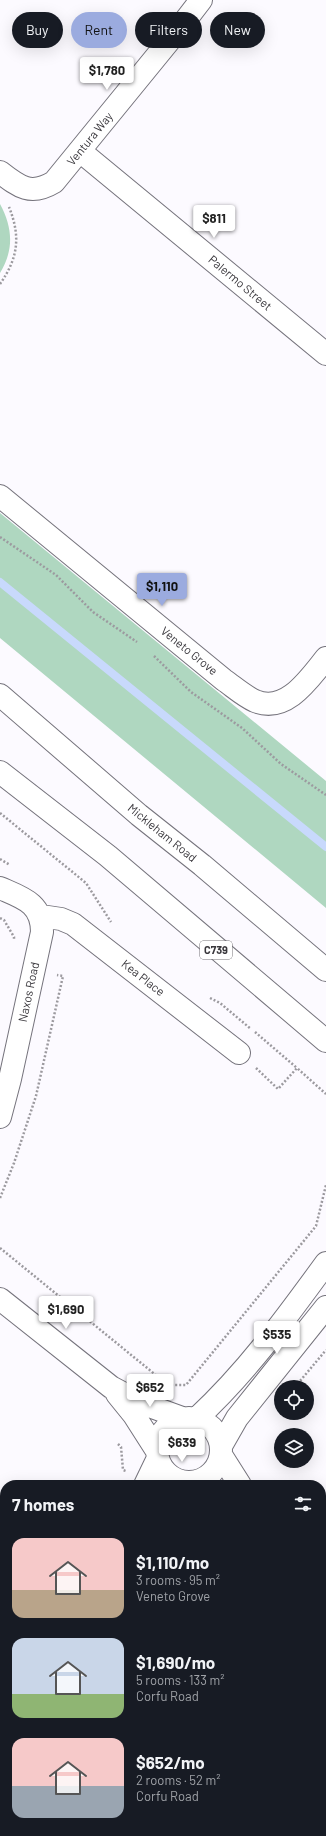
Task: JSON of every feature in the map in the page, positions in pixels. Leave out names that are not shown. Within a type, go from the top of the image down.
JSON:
[{"type":"street","name":"Ventura Way","points":[[4,175],[23,188],[44,188],[54,182],[201,0]]},
{"type":"street","name":"Palermo Street","points":[[80,151],[326,354]]},
{"type":"street","name":"Veneto Grove","points":[[0,496],[224,680],[254,701],[271,704],[279,703],[286,699],[309,678],[326,658]]},
{"type":"street","name":"Mickleham Road","points":[[0,695],[139,815],[202,865],[326,970]]},
{"type":"street","name":"C739","points":[[0,772],[108,856],[326,1041]]},
{"type":"street","points":[[0,888],[30,903],[41,916]]},
{"type":"street","name":"Kea Place","points":[[41,916],[61,918],[72,924],[239,1053]]},
{"type":"street","name":"Naxos Road","points":[[0,1117],[15,1057],[42,932],[41,916]]},
{"type":"street","points":[[147,1480],[158,1455],[158,1442],[162,1433],[168,1426],[176,1421],[191,1419],[237,1379],[293,1309],[326,1263]]},
{"type":"street","points":[[0,1299],[111,1387],[141,1403],[205,1423],[218,1436],[221,1450],[237,1480]]},
{"type":"street","points":[[201,1480],[212,1473],[218,1465],[221,1450],[238,1418],[326,1306]]},
{"type":"street","points":[[111,1387],[134,1415],[158,1455],[162,1467],[168,1474],[177,1480]]},
{"type":"path","points":[[0,284],[14,258],[16,245],[13,218],[8,204]]},
{"type":"path","points":[[0,537],[56,575],[93,612],[140,644]]},
{"type":"path","points":[[150,653],[191,692],[242,728],[281,764],[326,795]]},
{"type":"path","points":[[0,813],[86,883],[111,922]]},
{"type":"path","points":[[208,997],[220,1003],[297,1068]]},
{"type":"path","points":[[0,1248],[168,1385],[186,1385],[316,1226],[326,1184]]},
{"type":"path","points":[[302,1380],[326,1350]]},
{"type":"green space","points":[[0,204],[9,230],[10,247],[5,264],[0,273]]},
{"type":"green space","points":[[0,513],[326,781],[326,908],[0,638]]},
{"type":"waterway","points":[[0,582],[326,847]]}]
